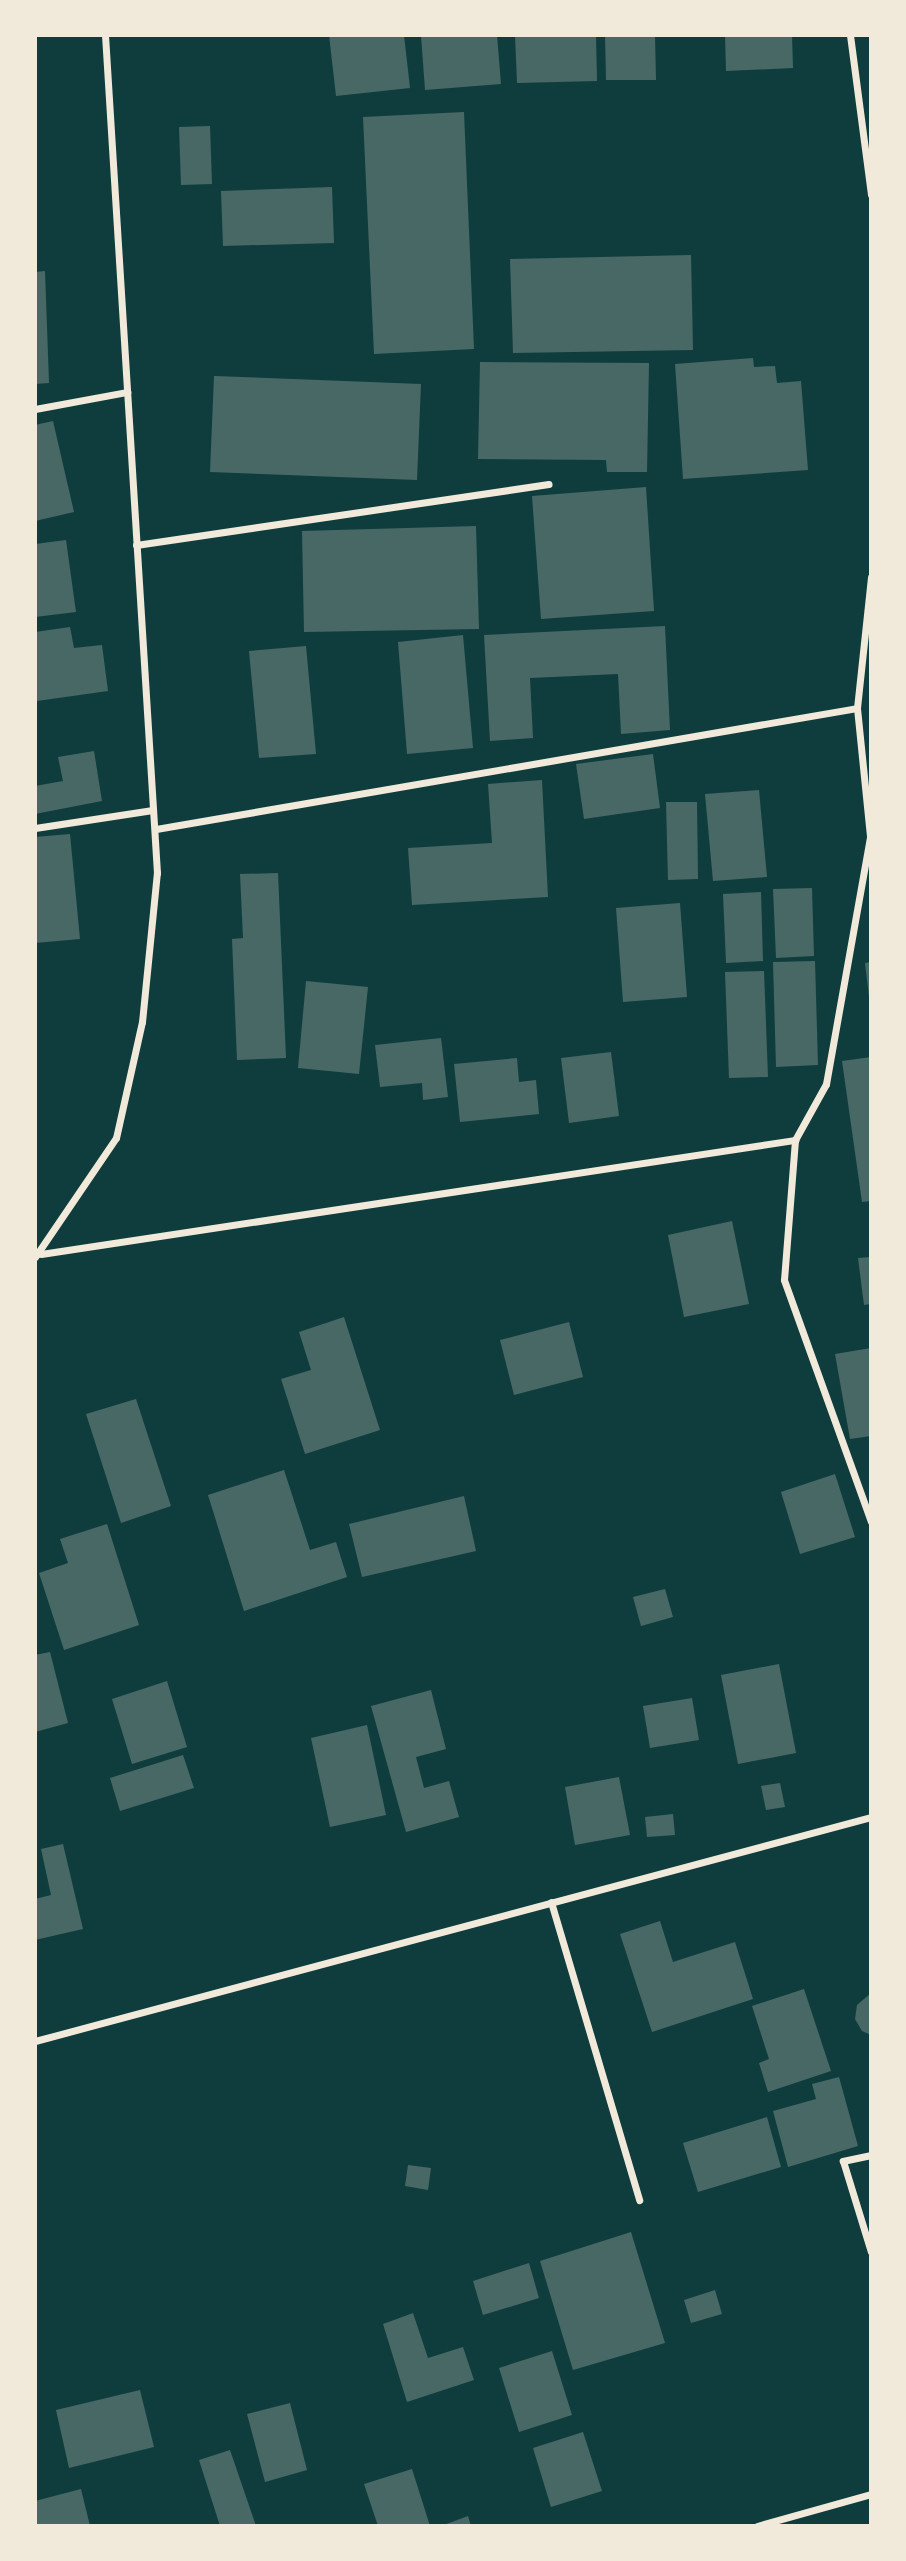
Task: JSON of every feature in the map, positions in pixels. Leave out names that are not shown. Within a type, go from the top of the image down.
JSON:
[{"type":"street","points":[[38,1256],[116,1138],[142,1022],[157,873],[105,35]]},
{"type":"street","points":[[850,35],[871,195]]},
{"type":"street","points":[[35,409],[127,391]]},
{"type":"street","points":[[136,545],[549,484]]},
{"type":"street","points":[[871,577],[857,708],[870,836],[825,1084],[794,1140],[783,1280],[861,1487],[871,1522]]},
{"type":"street","points":[[156,829],[857,708]]},
{"type":"street","points":[[35,828],[153,810]]},
{"type":"street","points":[[38,1256],[794,1140]]},
{"type":"street","points":[[861,1487],[871,1483]]},
{"type":"street","points":[[35,2041],[871,1817]]},
{"type":"street","points":[[551,1902],[639,2200]]},
{"type":"street","points":[[871,2155],[842,2161],[871,2252]]},
{"type":"street","points":[[757,2526],[871,2494]]},
{"type":"building","points":[[329,35],[404,35],[410,88],[336,96]]},
{"type":"building","points":[[421,35],[497,35],[501,84],[425,90]]},
{"type":"building","points":[[515,35],[596,35],[597,81],[517,83]]},
{"type":"building","points":[[605,35],[655,35],[656,80],[606,80]]},
{"type":"building","points":[[725,35],[792,35],[793,68],[726,71]]},
{"type":"building","points":[[464,112],[474,349],[374,354],[363,117]]},
{"type":"building","points":[[210,126],[212,184],[181,185],[179,127]]},
{"type":"building","points":[[332,187],[334,243],[223,246],[221,191]]},
{"type":"building","points":[[691,255],[693,350],[513,353],[510,259]]},
{"type":"building","points":[[45,271],[49,383],[35,384],[35,272]]},
{"type":"building","points":[[753,358],[754,367],[775,366],[777,383],[801,381],[808,470],[683,479],[675,364]]},
{"type":"building","points":[[480,362],[649,363],[647,472],[607,472],[606,460],[478,459]]},
{"type":"building","points":[[214,376],[421,384],[417,480],[210,472]]},
{"type":"building","points":[[53,421],[74,512],[35,521],[35,425]]},
{"type":"building","points":[[646,487],[654,611],[541,619],[532,496]]},
{"type":"building","points":[[476,526],[479,629],[304,632],[302,531]]},
{"type":"building","points":[[66,540],[76,612],[35,617],[35,544]]},
{"type":"building","points":[[665,626],[670,730],[621,734],[618,674],[530,678],[533,738],[490,741],[484,635]]},
{"type":"building","points":[[70,627],[74,648],[102,645],[108,691],[37,701],[35,632]]},
{"type":"building","points":[[463,635],[473,748],[407,754],[398,642]]},
{"type":"building","points":[[306,646],[316,754],[259,758],[249,651]]},
{"type":"building","points":[[94,751],[102,801],[35,814],[35,786],[63,781],[58,757]]},
{"type":"building","points":[[653,754],[660,808],[584,819],[576,764]]},
{"type":"building","points":[[542,780],[548,897],[412,905],[408,848],[492,843],[488,784]]},
{"type":"building","points":[[759,790],[767,877],[713,881],[705,794]]},
{"type":"building","points":[[666,802],[697,802],[698,879],[668,880]]},
{"type":"building","points":[[70,834],[80,939],[35,943],[35,837]]},
{"type":"building","points":[[278,873],[286,1058],[237,1060],[232,939],[243,938],[240,874]]},
{"type":"building","points":[[812,888],[814,956],[776,958],[773,889]]},
{"type":"building","points":[[761,892],[763,961],[726,963],[723,894]]},
{"type":"building","points":[[680,903],[687,997],[623,1002],[616,908]]},
{"type":"building","points":[[815,961],[818,1065],[776,1067],[773,962]]},
{"type":"building","points":[[871,962],[871,996],[869,997],[865,963]]},
{"type":"building","points":[[764,971],[768,1077],[729,1078],[725,972]]},
{"type":"building","points":[[306,981],[368,987],[359,1074],[298,1068]]},
{"type":"building","points":[[441,1038],[448,1097],[423,1100],[422,1083],[380,1087],[375,1045]]},
{"type":"building","points":[[611,1052],[619,1116],[569,1123],[561,1058]]},
{"type":"building","points":[[871,1057],[871,1201],[862,1202],[842,1061]]},
{"type":"building","points":[[517,1058],[519,1082],[536,1080],[539,1114],[460,1122],[454,1064]]},
{"type":"building","points":[[732,1221],[749,1304],[684,1317],[668,1235]]},
{"type":"building","points":[[871,1257],[871,1304],[864,1305],[858,1258]]},
{"type":"building","points":[[344,1317],[380,1430],[305,1454],[281,1379],[311,1370],[299,1332]]},
{"type":"building","points":[[569,1322],[583,1377],[514,1395],[500,1340]]},
{"type":"building","points":[[871,1348],[871,1436],[850,1439],[835,1354]]},
{"type":"building","points":[[136,1399],[171,1506],[121,1523],[86,1414]]},
{"type":"building","points":[[284,1470],[310,1550],[336,1542],[347,1577],[244,1611],[208,1495]]},
{"type":"building","points":[[835,1474],[855,1537],[800,1554],[781,1492]]},
{"type":"building","points":[[464,1496],[476,1551],[362,1577],[349,1524]]},
{"type":"building","points":[[107,1524],[139,1625],[64,1650],[39,1573],[68,1563],[60,1539]]},
{"type":"building","points":[[665,1589],[673,1617],[641,1626],[633,1597]]},
{"type":"building","points":[[50,1652],[68,1723],[35,1732],[35,1655]]},
{"type":"building","points":[[779,1664],[796,1753],[738,1764],[721,1675]]},
{"type":"building","points":[[167,1681],[187,1747],[132,1764],[112,1699]]},
{"type":"building","points":[[431,1690],[446,1749],[416,1757],[424,1788],[449,1781],[459,1817],[406,1832],[371,1706]]},
{"type":"building","points":[[692,1698],[699,1740],[650,1748],[643,1706]]},
{"type":"building","points":[[367,1725],[386,1815],[330,1827],[311,1738]]},
{"type":"building","points":[[183,1755],[194,1788],[120,1811],[110,1778]]},
{"type":"building","points":[[619,1777],[630,1835],[575,1845],[565,1787]]},
{"type":"building","points":[[780,1783],[785,1807],[766,1810],[761,1786]]},
{"type":"building","points":[[673,1814],[675,1835],[647,1837],[645,1817]]},
{"type":"building","points":[[63,1844],[83,1929],[35,1940],[35,1899],[51,1895],[41,1849]]},
{"type":"building","points":[[660,1921],[673,1962],[735,1942],[753,1999],[652,2032],[620,1934]]},
{"type":"building","points":[[804,1989],[831,2071],[768,2092],[759,2063],[769,2059],[752,2006]]},
{"type":"building","points":[[871,1993],[871,2035],[862,2031],[855,2019],[857,2005]]},
{"type":"building","points":[[839,2077],[858,2146],[788,2167],[773,2111],[816,2099],[812,2084]]},
{"type":"building","points":[[767,2117],[781,2167],[698,2192],[683,2143]]},
{"type":"building","points":[[408,2165],[431,2168],[428,2190],[405,2186]]},
{"type":"building","points":[[631,2232],[665,2343],[573,2370],[540,2261]]},
{"type":"building","points":[[529,2263],[539,2298],[483,2315],[473,2281]]},
{"type":"building","points":[[715,2290],[722,2314],[691,2323],[684,2300]]},
{"type":"building","points":[[413,2313],[428,2358],[463,2347],[474,2380],[407,2402],[383,2324]]},
{"type":"building","points":[[552,2351],[572,2415],[519,2432],[499,2368]]},
{"type":"building","points":[[140,2390],[154,2447],[69,2468],[56,2410]]},
{"type":"building","points":[[290,2403],[307,2470],[265,2482],[247,2414]]},
{"type":"building","points":[[583,2432],[602,2491],[551,2507],[533,2448]]},
{"type":"building","points":[[230,2450],[256,2526],[220,2526],[199,2460]]},
{"type":"building","points":[[412,2469],[430,2526],[378,2526],[364,2484]]},
{"type":"building","points":[[81,2489],[90,2526],[35,2526],[35,2501]]},
{"type":"building","points":[[468,2516],[471,2526],[441,2526]]}]
